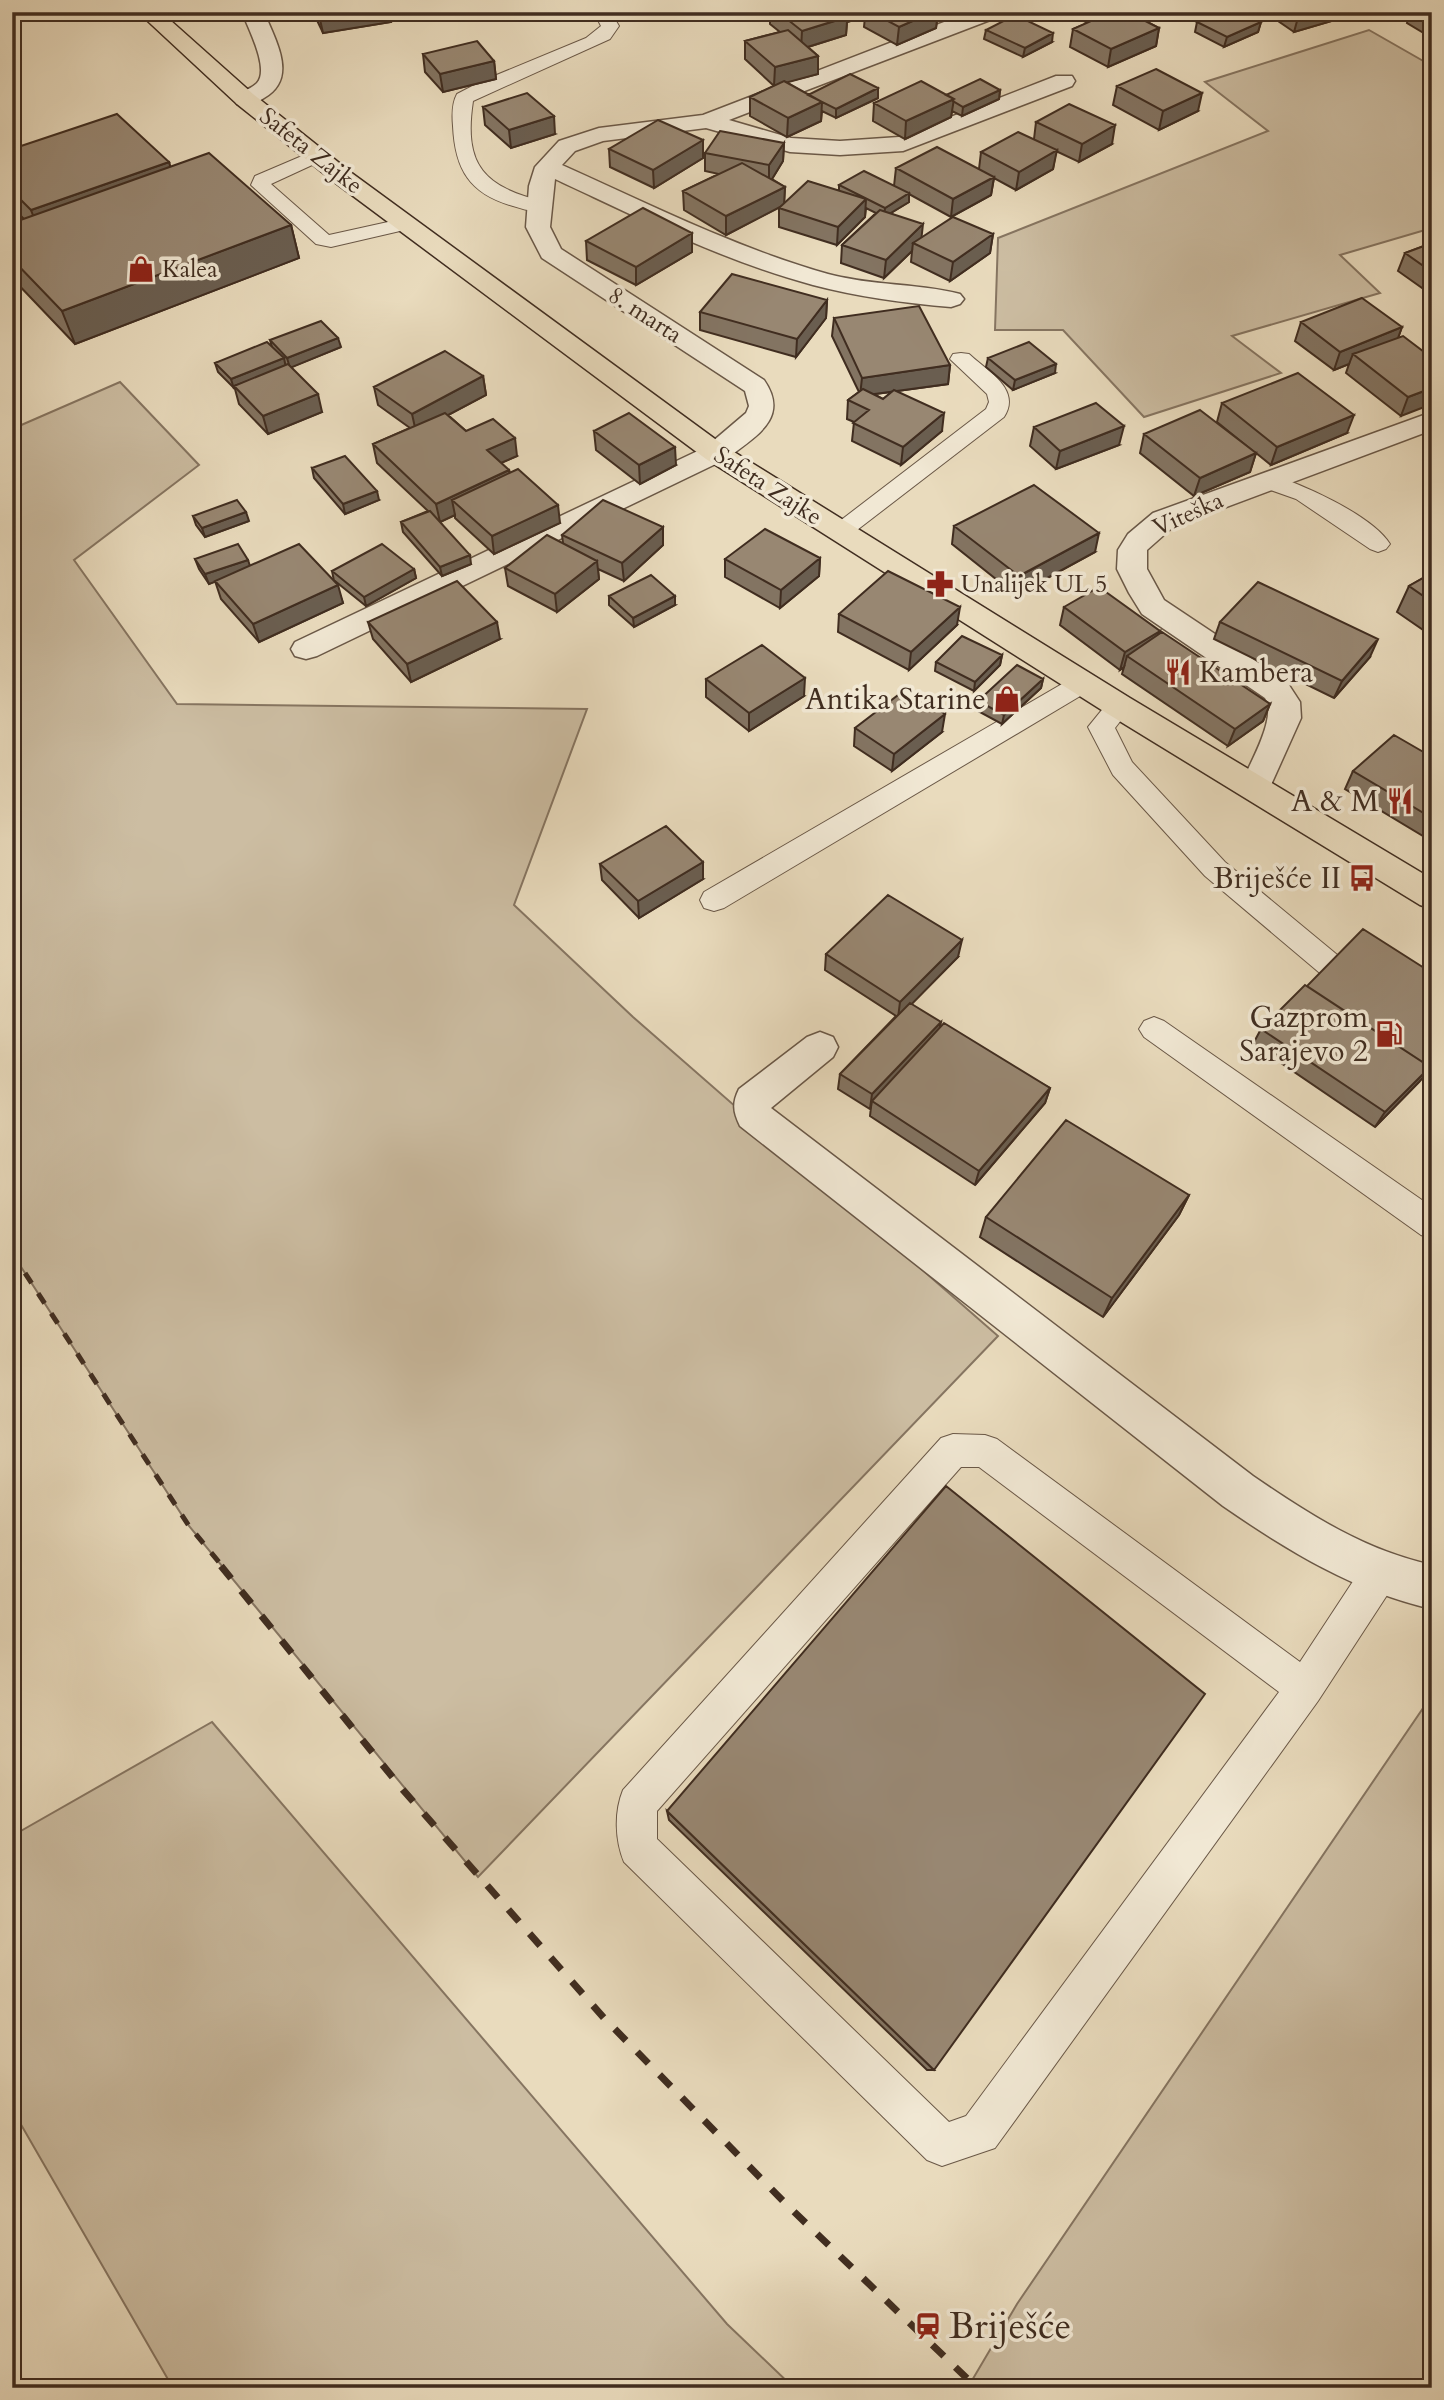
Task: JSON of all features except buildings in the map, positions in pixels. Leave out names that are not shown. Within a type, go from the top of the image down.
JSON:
[{"type":"main road","name":"Safeta Zajke","points":[[148,12],[245,99],[316,156],[716,453],[1119,706],[1432,896]]},
{"type":"street","points":[[245,99],[263,89],[271,79],[273,68],[253,12]]},
{"type":"street","points":[[951,299],[892,295],[820,279],[738,251],[548,167],[567,146],[599,135],[707,121],[990,12]]},
{"type":"street","points":[[707,121],[790,145],[840,148],[903,144],[1064,81]]},
{"type":"street","name":"8. marta","points":[[306,649],[716,453],[757,419],[763,410],[762,394],[755,386],[551,253],[538,227],[538,206],[548,167]]},
{"type":"street","name":"Viteška","points":[[1255,788],[1285,718],[1284,702],[1276,690],[1153,607],[1139,587],[1130,566],[1132,548],[1144,533],[1163,520],[1432,420]]},
{"type":"street","points":[[820,1047],[752,1100],[753,1115],[1238,1491],[1309,1539],[1403,1582],[1432,1587]]},
{"type":"lane","points":[[538,206],[503,199],[476,178],[465,159],[461,107],[464,98],[488,85],[592,42],[606,33],[610,26],[607,20]]},
{"type":"lane","points":[[316,156],[262,180],[261,184],[323,240],[331,241],[407,224]]},
{"type":"lane","points":[[840,532],[996,412],[1000,402],[998,392],[961,359]]},
{"type":"lane","points":[[1267,481],[1304,494],[1378,544]]},
{"type":"lane","points":[[714,900],[1083,683]]},
{"type":"lane","points":[[1119,706],[1101,727],[1122,768],[1215,869],[1331,966]]},
{"type":"lane","points":[[1154,1029],[1432,1224]]},
{"type":"lane","points":[[1306,1688],[985,1451],[953,1450],[637,1804],[638,1848],[942,2145],[980,2133],[1306,1688],[1380,1573]]},
{"type":"shaded area","points":[[1369,30],[1432,66],[1432,228],[1340,255],[1380,293],[1232,336],[1281,373],[1144,417],[1063,330],[995,330],[998,238],[1268,131],[1205,82]]},
{"type":"shaded area","points":[[120,382],[199,465],[74,560],[177,704],[587,709],[514,905],[633,1017],[998,1336],[478,1877],[189,1526],[12,1253],[12,420],[19,426]]},
{"type":"shaded area","points":[[1432,1695],[1432,2388],[977,2388],[971,2382],[1017,2304]]},
{"type":"shaded area","points":[[212,1722],[727,2324],[794,2388],[173,2388],[12,2109],[12,1836]]},
{"type":"railway","points":[[12,1253],[189,1526],[223,1567]]},
{"type":"railway","points":[[221,1566],[403,1790],[604,2018],[786,2204],[977,2388]]},
{"type":"place","name":"Kalea","points":[[141,269]]},
{"type":"place","name":"Unalijek UL 5","points":[[940,584]]},
{"type":"place","name":"Kambera","points":[[1178,672]]},
{"type":"place","name":"Antika Starine","points":[[1007,699]]},
{"type":"place","name":"A & M","points":[[1400,801]]},
{"type":"place","name":"Briješće II","points":[[1362,878]]},
{"type":"place","name":"Gazprom Sarajevo 2","points":[[1389,1034]]},
{"type":"place","name":"Briješće","points":[[928,2326]]}]
